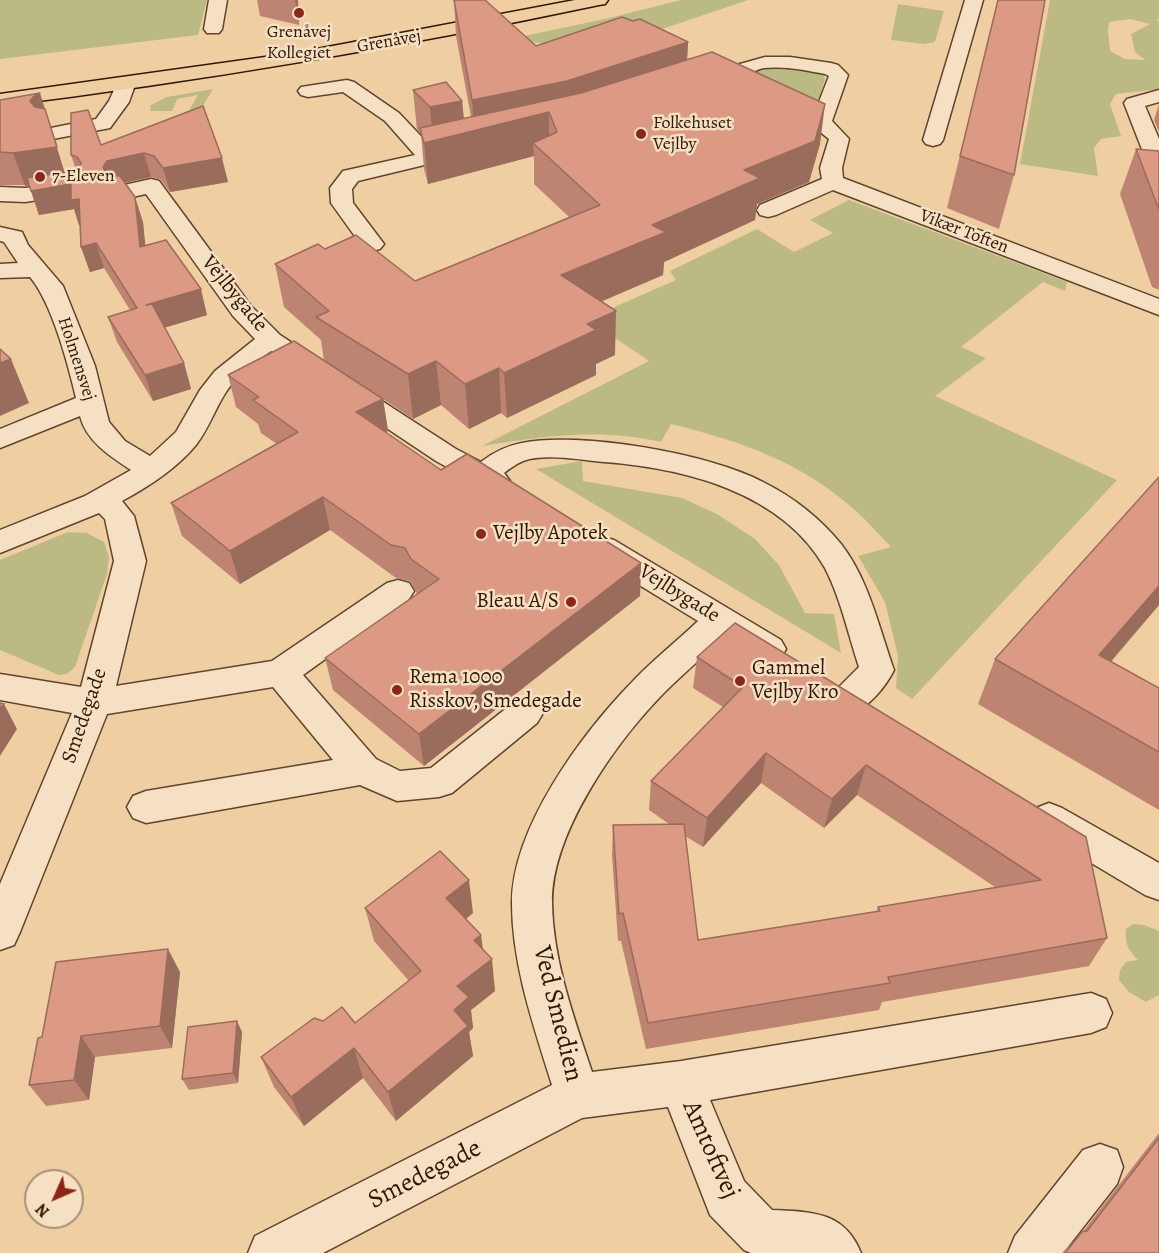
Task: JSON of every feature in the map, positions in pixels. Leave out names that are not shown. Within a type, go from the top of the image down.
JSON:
[{"type":"main road","name":"Grenåvej","points":[[140,63],[372,30],[532,0]]},
{"type":"main road","name":"Grenåvej","points":[[0,100],[125,85],[408,39],[599,0]]},
{"type":"street","points":[[213,29],[218,0]]},
{"type":"street","points":[[933,140],[974,0]]},
{"type":"street","points":[[768,210],[833,182],[831,168],[839,139],[834,132],[821,123],[719,78],[743,67],[762,62],[831,69],[839,75],[821,123]]},
{"type":"street","points":[[53,133],[103,124],[119,102],[125,85]]},
{"type":"street","points":[[308,91],[347,86],[392,117],[428,157]]},
{"type":"street","points":[[1159,96],[1134,103],[1159,165]]},
{"type":"street","points":[[372,244],[342,203],[341,188],[351,176],[483,145]]},
{"type":"street","name":"Vikær Toften","points":[[833,182],[1159,308]]},
{"type":"street","name":"Vejlbygade","points":[[123,192],[151,186],[242,311],[271,340],[446,455],[523,498]]},
{"type":"street","points":[[0,194],[25,195],[76,188]]},
{"type":"street","name":"Holmensvej","points":[[7,236],[51,286],[82,366],[96,424],[115,447],[150,470]]},
{"type":"street","points":[[0,271],[38,269]]},
{"type":"street","points":[[0,542],[103,499],[150,470],[180,445],[198,421],[218,384],[235,365],[271,340]]},
{"type":"street","points":[[0,440],[91,402]]},
{"type":"street","points":[[483,474],[514,454],[525,452],[556,449],[648,455],[691,464],[732,478],[770,498],[803,523],[830,552],[850,585],[877,670],[850,698]]},
{"type":"street","name":"Smedegade","points":[[0,932],[94,703],[130,561],[120,516],[103,499]]},
{"type":"street","name":"Vejlbygade","points":[[581,534],[789,662]]},
{"type":"street","points":[[0,687],[94,703],[281,673],[398,591]]},
{"type":"street","name":"Ved Smedien","points":[[718,619],[638,698],[570,789],[541,848],[532,901],[540,961],[559,1038],[578,1096],[681,1083],[1091,1013]]},
{"type":"street","points":[[281,673],[363,770],[397,786],[439,782],[525,713]]},
{"type":"street","points":[[146,807],[363,770]]},
{"type":"street","points":[[1028,807],[1159,883]]},
{"type":"street","name":"Amtoftvej","points":[[681,1083],[727,1198],[760,1233],[816,1237],[837,1253]]},
{"type":"street","name":"Smedegade","points":[[272,1253],[578,1096]]},
{"type":"street","points":[[1032,1253],[1100,1167]]},
{"type":"shaded area","points":[[0,0],[207,0],[198,35],[0,59]]},
{"type":"shaded area","points":[[681,0],[748,0],[609,47],[595,48],[505,40],[605,19]]},
{"type":"shaded area","points":[[1050,0],[1159,0],[1159,19],[1156,20],[1159,22],[1159,89],[1116,94],[1110,104],[1121,136],[1101,139],[1094,148],[1098,176],[1020,164]],"holes":[[[1130,19],[1150,24],[1131,34],[1135,52],[1145,60],[1125,59],[1110,51],[1109,22]]]},
{"type":"shaded area","points":[[898,4],[944,11],[935,42],[924,44],[891,40]]},
{"type":"shaded area","points":[[772,67],[823,73],[825,79],[817,104],[748,81],[752,69]]},
{"type":"shaded area","points":[[213,89],[198,114],[167,149],[198,95],[177,99],[172,111],[150,111],[151,105],[167,97]]},
{"type":"shaded area","points":[[849,200],[1067,282],[1065,291],[1043,282],[961,347],[986,358],[935,396],[1117,480],[912,699],[896,688],[898,656],[885,602],[858,556],[891,547],[856,511],[814,479],[792,466],[746,446],[671,424],[661,442],[594,434],[527,439],[482,446],[649,361],[587,319],[676,280],[670,271],[757,229],[794,252],[833,233],[810,220]]},
{"type":"shaded area","points":[[582,461],[583,481],[682,498],[717,514],[755,539],[779,565],[805,613],[834,614],[841,653],[536,469]]},
{"type":"shaded area","points":[[68,532],[87,533],[104,542],[109,557],[107,574],[75,667],[67,674],[59,675],[0,650],[0,560]]},
{"type":"shaded area","points":[[1133,924],[1144,925],[1159,931],[1159,995],[1146,1002],[1129,992],[1119,980],[1120,970],[1126,962],[1138,960],[1130,950],[1126,939],[1126,929]]},
{"type":"building","points":[[454,0],[485,0],[536,46],[622,17],[633,21],[640,19],[688,42],[567,81],[472,100]]},
{"type":"building","points":[[998,0],[1045,0],[1014,175],[960,156]]},
{"type":"building","points":[[712,52],[825,104],[815,141],[744,170],[760,178],[652,225],[666,232],[561,275],[616,311],[587,324],[596,330],[504,373],[499,368],[465,384],[436,361],[408,374],[316,317],[329,311],[275,264],[318,244],[325,249],[356,235],[415,281],[600,205],[533,143],[557,132],[549,112],[424,143],[420,128],[581,93]]},
{"type":"building","points":[[446,82],[462,101],[430,107],[413,90]]},
{"type":"building","points":[[40,93],[30,101],[35,107],[45,109],[57,147],[13,153],[0,152],[0,100]]},
{"type":"building","points":[[203,106],[222,158],[163,168],[154,156],[144,153],[107,161],[103,167],[107,175],[120,176],[135,197],[140,247],[166,240],[201,289],[146,305],[152,304],[184,363],[145,375],[108,317],[137,308],[96,243],[81,247],[79,199],[71,200],[71,184],[31,191],[27,178],[78,170],[81,163],[77,157],[71,155],[71,113],[88,110],[101,145]]},
{"type":"building","points":[[1136,149],[1159,151],[1159,210]]},
{"type":"building","points":[[294,341],[383,399],[356,412],[441,470],[467,454],[641,563],[419,734],[325,658],[439,579],[411,559],[405,548],[391,545],[323,497],[230,551],[171,503],[298,432],[253,400],[259,397],[228,375]]},
{"type":"building","points":[[0,349],[11,359],[0,363]]},
{"type":"building","points":[[1159,477],[1159,586],[1099,655],[1159,688],[1159,752],[995,659]]},
{"type":"building","points":[[735,623],[1086,837],[1107,938],[888,977],[890,983],[648,1023],[623,913],[619,914],[613,825],[684,824],[698,940],[880,911],[878,907],[1041,880],[866,765],[832,799],[766,753],[707,818],[651,781],[743,687],[697,657]]},
{"type":"building","points":[[440,851],[469,880],[446,898],[481,935],[474,940],[492,959],[457,986],[469,997],[454,1010],[468,1026],[388,1092],[354,1048],[291,1097],[261,1057],[314,1018],[323,1021],[342,1007],[355,1023],[421,971],[365,908]]},
{"type":"building","points":[[168,949],[160,1026],[81,1036],[74,1080],[29,1085],[38,1038],[42,1037],[56,962]]},
{"type":"building","points":[[237,1021],[233,1073],[182,1079],[188,1027]]},
{"type":"building","points":[[1159,1138],[1159,1253],[1065,1253],[1082,1232],[1087,1231]]},
{"type":"place","name":"Grenåvej Kollegiet","points":[[299,13]]},
{"type":"place","name":"Folkehuset Vejlby","points":[[641,134]]},
{"type":"place","name":"7-Eleven","points":[[40,177]]},
{"type":"place","name":"Vejlby Apotek","points":[[481,534]]},
{"type":"place","name":"Bleau A/S","points":[[571,602]]},
{"type":"place","name":"Gammel Vejlby Kro","points":[[740,681]]},
{"type":"place","name":"Rema 1000 Risskov, Smedegade","points":[[397,690]]}]
